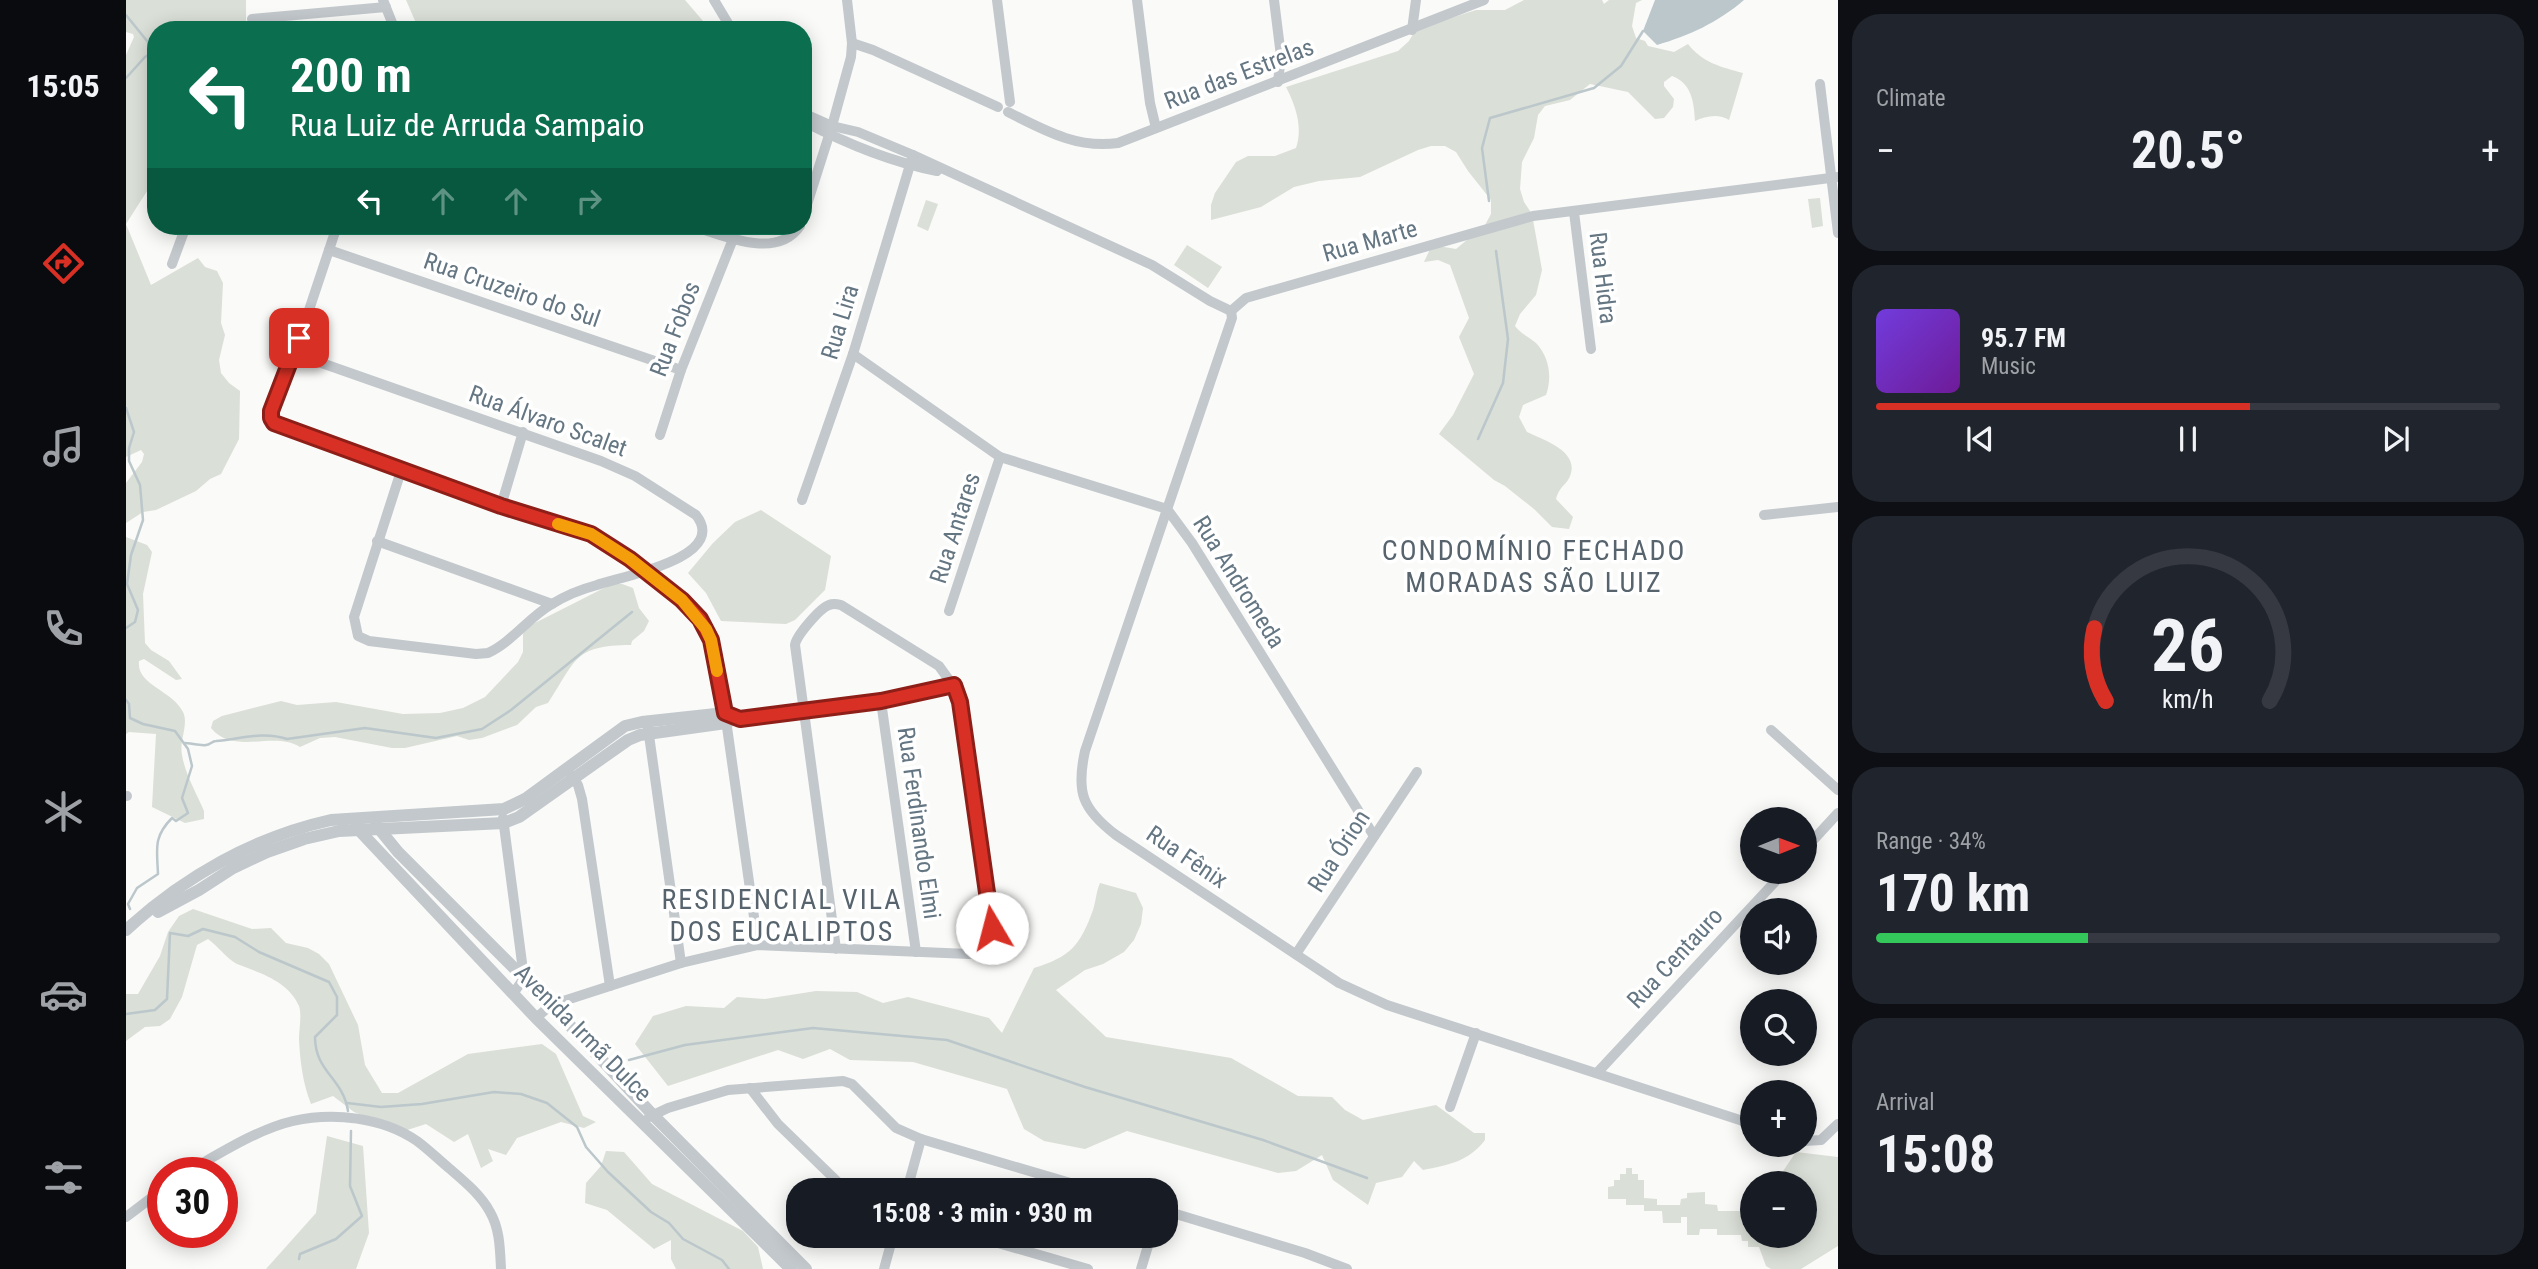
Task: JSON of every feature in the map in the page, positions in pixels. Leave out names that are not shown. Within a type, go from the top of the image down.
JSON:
[{"type":"street","points":[[304,0],[309,13]]},
{"type":"street","points":[[706,0],[719,21]]},
{"type":"street","points":[[714,0],[727,21]]},
{"type":"street","points":[[812,189],[850,57],[852,43],[847,0]]},
{"type":"street","points":[[997,0],[1009,107]]},
{"type":"street","points":[[1137,0],[1150,103],[1156,128]]},
{"type":"street","points":[[1274,0],[1281,56],[1278,82]]},
{"type":"street","points":[[1412,30],[1416,0]]},
{"type":"street","name":"Rua das Estrelas","points":[[873,50],[998,107],[1003,113],[1009,107],[1058,136],[1091,144],[1118,143],[1483,0]]},
{"type":"street","points":[[252,19],[384,4],[391,21]]},
{"type":"street","points":[[852,43],[873,50]]},
{"type":"street","points":[[850,57],[873,50]]},
{"type":"street","points":[[1820,84],[1835,177],[1838,233]]},
{"type":"street","points":[[812,118],[873,151],[948,173],[1152,265],[1231,311]]},
{"type":"street","points":[[812,124],[831,130],[858,132],[877,140],[911,161]]},
{"type":"street","points":[[873,151],[877,140]]},
{"type":"street","name":"Rua Lira","points":[[802,500],[853,354],[911,161]]},
{"type":"street","name":"Rua Marte","points":[[1231,311],[1246,298],[1532,216],[1835,177]]},
{"type":"street","name":"Rua Hidra","points":[[1574,212],[1591,349]]},
{"type":"street","points":[[172,264],[183,235]]},
{"type":"street","points":[[309,310],[334,235]]},
{"type":"street","points":[[721,235],[733,239],[775,243],[791,235]]},
{"type":"street","name":"Rua Fobos","points":[[660,435],[681,370],[733,239]]},
{"type":"street","name":"Rua Cruzeiro do Sul","points":[[329,250],[681,370]]},
{"type":"street","name":"Rua Fênix","points":[[1231,311],[1232,318],[1085,751],[1080,779],[1087,805],[1105,826],[1339,983],[1371,999],[1740,1120]]},
{"type":"street","points":[[304,323],[271,411],[274,423],[501,506],[591,534],[630,559],[688,606],[706,629],[711,640],[725,718],[758,945]]},
{"type":"street","name":"Rua Álvaro Scalet","points":[[293,353],[523,432],[627,472],[696,515],[702,528],[698,543],[685,555],[646,573]]},
{"type":"street","name":"Rua Andromeda","points":[[853,354],[1000,457],[1167,509],[1192,543],[1374,836]]},
{"type":"street","points":[[501,506],[523,432]]},
{"type":"street","name":"Rua Antares","points":[[949,611],[1000,457]]},
{"type":"street","points":[[402,468],[354,617],[358,636],[363,640],[476,654],[488,653],[552,604],[594,585],[646,573]]},
{"type":"street","points":[[1764,515],[1838,507]]},
{"type":"street","points":[[377,541],[552,604]]},
{"type":"street","points":[[536,1018],[551,1005],[681,963],[758,945],[836,949],[969,954],[986,948],[990,942],[992,928],[960,702],[954,685],[939,666],[837,604],[825,607],[795,639],[836,949]]},
{"type":"street","points":[[126,940],[163,908],[238,852],[303,827],[331,821],[376,825],[503,817],[525,799],[570,774],[625,726],[648,728],[725,718],[740,719],[881,701],[954,685]]},
{"type":"street","name":"Rua Ferdinando Elmi","points":[[881,701],[915,952]]},
{"type":"street","points":[[648,728],[681,963]]},
{"type":"street","points":[[1771,730],[1838,790]]},
{"type":"street","name":"Rua Órion","points":[[1296,954],[1417,772]]},
{"type":"street","points":[[570,774],[582,799],[610,986]]},
{"type":"street","points":[[1817,836],[1838,813]]},
{"type":"street","points":[[503,817],[524,978],[513,994]]},
{"type":"street","name":"Avenida Irmã Dulce","points":[[355,825],[536,1018],[647,1118],[803,1268]]},
{"type":"street","name":"Avenida Irmã Dulce","points":[[376,825],[551,1005],[647,1118]]},
{"type":"street","name":"Rua Centauro","points":[[1597,1073],[1773,884]]},
{"type":"street","points":[[126,930],[144,914],[196,885]]},
{"type":"street","points":[[1450,1107],[1476,1033]]},
{"type":"street","points":[[647,1118],[694,1099],[728,1090],[838,1080],[848,1082],[896,1128],[921,1139],[1053,1178]]},
{"type":"street","points":[[750,1088],[778,1124],[834,1178]]},
{"type":"street","points":[[214,1157],[290,1121],[340,1116],[376,1124],[416,1141],[462,1179],[483,1202],[491,1213],[496,1228],[501,1269]]},
{"type":"street","points":[[1817,1140],[1821,1140],[1838,1124]]},
{"type":"street","points":[[910,1178],[921,1139]]},
{"type":"street","points":[[126,1217],[147,1201]]},
{"type":"street","points":[[1178,1215],[1305,1253],[1347,1269]]},
{"type":"street","points":[[884,1269],[890,1248]]},
{"type":"street","points":[[1015,1248],[1088,1269]]},
{"type":"street","points":[[1141,1269],[1147,1248]]},
{"type":"shaded area","points":[[126,0],[246,0],[246,21],[147,21],[147,191],[126,224],[126,55],[134,37],[126,32]]},
{"type":"shaded area","points":[[406,0],[685,0],[703,21],[415,21]]},
{"type":"shaded area","points":[[1524,0],[1602,0],[1604,4],[1609,0],[1642,0],[1636,3],[1632,26],[1636,38],[1645,41],[1648,46],[1674,52],[1688,44],[1706,60],[1743,73],[1729,120],[1712,116],[1695,121],[1693,101],[1688,89],[1684,83],[1672,76],[1664,82],[1664,86],[1674,99],[1673,107],[1664,118],[1655,119],[1628,92],[1590,84],[1570,100],[1545,106],[1538,115],[1534,138],[1522,162],[1520,189],[1532,214],[1542,270],[1536,295],[1520,314],[1515,326],[1541,349],[1547,362],[1549,382],[1546,395],[1523,405],[1519,417],[1527,432],[1558,448],[1570,460],[1570,476],[1556,499],[1573,517],[1569,529],[1552,527],[1534,509],[1439,434],[1453,415],[1474,374],[1459,337],[1469,318],[1450,265],[1438,260],[1424,262],[1432,245],[1456,249],[1485,225],[1491,214],[1491,200],[1456,152],[1445,146],[1431,146],[1360,177],[1319,181],[1294,187],[1261,207],[1211,220],[1211,205],[1215,193],[1236,162],[1248,156],[1275,156],[1296,148],[1299,133],[1297,117],[1286,87],[1398,51],[1409,41],[1416,29],[1476,10],[1505,10]]},
{"type":"shaded area","points":[[1655,0],[1744,0],[1703,27],[1657,45],[1643,31]]},
{"type":"shaded area","points":[[1820,198],[1823,226],[1812,228],[1808,199]]},
{"type":"shaded area","points":[[926,200],[938,204],[928,231],[917,226]]},
{"type":"shaded area","points":[[126,224],[151,285],[198,258],[205,267],[217,271],[223,283],[221,323],[225,335],[219,360],[221,373],[240,391],[239,439],[221,474],[196,491],[156,510],[143,512],[126,523],[126,483],[142,462],[144,454],[141,450],[126,457]]},
{"type":"shaded area","points":[[1187,245],[1222,267],[1208,288],[1174,265]]},
{"type":"shaded area","points":[[761,510],[831,556],[825,590],[795,620],[786,624],[721,621],[706,593],[688,573],[735,522]]},
{"type":"shaded area","points":[[126,537],[147,545],[152,552],[143,594],[145,643],[169,661],[182,679],[176,680],[144,659],[139,661],[140,669],[149,682],[178,704],[183,712],[185,722],[182,755],[188,777],[204,811],[204,819],[185,823],[152,807],[156,734],[126,734]]},
{"type":"shaded area","points":[[612,584],[633,588],[639,608],[649,621],[644,631],[631,645],[598,648],[587,652],[571,666],[548,703],[536,707],[517,725],[482,738],[469,740],[457,736],[405,748],[392,748],[335,737],[320,738],[300,747],[290,742],[231,740],[220,736],[211,728],[213,721],[222,716],[281,701],[297,705],[336,702],[403,714],[440,713],[463,708],[485,697],[518,662],[523,652],[523,634],[527,627]]},
{"type":"shaded area","points":[[1100,883],[1136,893],[1143,908],[1141,924],[1134,940],[1124,952],[1085,970],[1056,990],[1106,1037],[1231,1058],[1298,1096],[1332,1097],[1345,1110],[1363,1120],[1436,1105],[1474,1133],[1485,1133],[1485,1140],[1465,1158],[1449,1164],[1423,1170],[1414,1161],[1402,1177],[1376,1183],[1368,1205],[1333,1180],[1322,1155],[1296,1171],[1278,1173],[1127,1131],[1085,1149],[1044,1141],[1024,1129],[1007,1089],[913,1062],[850,1060],[830,1049],[803,1059],[778,1050],[668,1086],[635,1044],[653,1016],[686,1006],[724,1008],[737,997],[765,999],[816,991],[857,992],[883,1003],[908,997],[989,1018],[1002,1033],[1034,968],[1057,959],[1078,941],[1093,910]]},
{"type":"shaded area","points":[[193,909],[252,929],[271,928],[286,943],[308,948],[319,954],[329,964],[358,1025],[365,1065],[382,1093],[398,1093],[468,1054],[542,1044],[556,1054],[583,1116],[596,1122],[584,1128],[561,1122],[517,1138],[506,1155],[488,1149],[493,1161],[481,1168],[468,1134],[454,1142],[426,1124],[404,1131],[354,1112],[333,1096],[311,1104],[301,1064],[300,1010],[294,997],[281,984],[233,962],[208,939],[197,945],[182,997],[170,1019],[160,1026],[145,1027],[126,1041],[126,994],[138,994],[160,956],[168,932],[179,916]]},
{"type":"shaded area","points":[[327,1136],[363,1146],[369,1233],[356,1269],[266,1269],[316,1213]]},
{"type":"shaded area","points":[[606,1151],[624,1152],[652,1184],[743,1231],[758,1247],[763,1269],[676,1269],[671,1259],[671,1240],[654,1249],[607,1210],[585,1203],[586,1183],[601,1166]]},
{"type":"shaded area","points":[[1817,1154],[1838,1157],[1838,1246],[1801,1269],[1771,1269],[1766,1266],[1759,1248],[1817,1248],[1817,1171],[1783,1171],[1793,1157],[1817,1157]]},
{"type":"shaded area","points":[[1626,1168],[1632,1168],[1632,1174],[1638,1174],[1638,1180],[1644,1180],[1644,1198],[1657,1199],[1657,1205],[1680,1205],[1681,1199],[1687,1198],[1687,1193],[1705,1192],[1705,1204],[1717,1205],[1718,1211],[1740,1211],[1740,1235],[1717,1235],[1717,1229],[1700,1229],[1699,1235],[1687,1235],[1687,1217],[1681,1217],[1681,1223],[1663,1223],[1662,1211],[1644,1211],[1644,1205],[1626,1205],[1626,1199],[1608,1199],[1608,1187],[1614,1186],[1614,1180],[1620,1180],[1620,1174],[1626,1174]]},
{"type":"waterway","points":[[126,15],[147,41]]},
{"type":"waterway","points":[[1489,201],[1482,148],[1490,118],[1594,88],[1621,66],[1643,31]]},
{"type":"waterway","points":[[126,78],[147,56]]},
{"type":"waterway","points":[[1478,439],[1503,383],[1508,339],[1496,251]]},
{"type":"waterway","points":[[126,408],[134,432],[129,448],[129,461],[140,485],[143,520],[131,555],[127,584],[138,610],[135,622],[126,628]]},
{"type":"waterway","points":[[184,743],[206,745],[215,741],[260,736],[287,739],[365,728],[436,738],[482,729],[511,710],[632,612]]},
{"type":"waterway","points":[[126,700],[130,718],[143,724],[175,731],[188,749],[192,766],[182,798],[188,813],[176,821],[172,818],[162,831],[158,844],[158,874],[137,888],[128,904],[130,909]]},
{"type":"waterway","points":[[126,1014],[155,1010],[167,999],[170,933],[188,936],[203,929],[235,937],[259,952],[329,982],[337,997],[337,1015],[315,1037],[316,1049],[319,1059],[341,1090],[348,1111]]},
{"type":"waterway","points":[[629,1060],[685,1045],[813,1028],[947,1040],[1085,1087],[1263,1140],[1367,1178]]},
{"type":"waterway","points":[[347,1103],[381,1107],[422,1104],[494,1092],[521,1094],[547,1103],[577,1127],[586,1147],[608,1172],[651,1212],[669,1223],[683,1239],[722,1260],[729,1269]]},
{"type":"waterway","points":[[299,1259],[300,1254],[336,1239],[362,1216],[350,1186],[351,1131]]},
{"type":"slow traffic","points":[[558,524],[591,534],[630,559],[682,600],[706,629],[717,671]]},
{"type":"district","name":"CONDOMÍNIO FECHADO MORADAS SÃO LUIZ","points":[[1534,566]]},
{"type":"district","name":"RESIDENCIAL VILA DOS EUCALIPTOS","points":[[782,915]]},
{"type":"route","points":[[299,338],[271,411],[274,423],[501,506],[591,534],[630,559],[682,600],[700,619],[711,640],[725,713],[740,719],[881,701],[954,685],[960,702],[992,928]]}]
